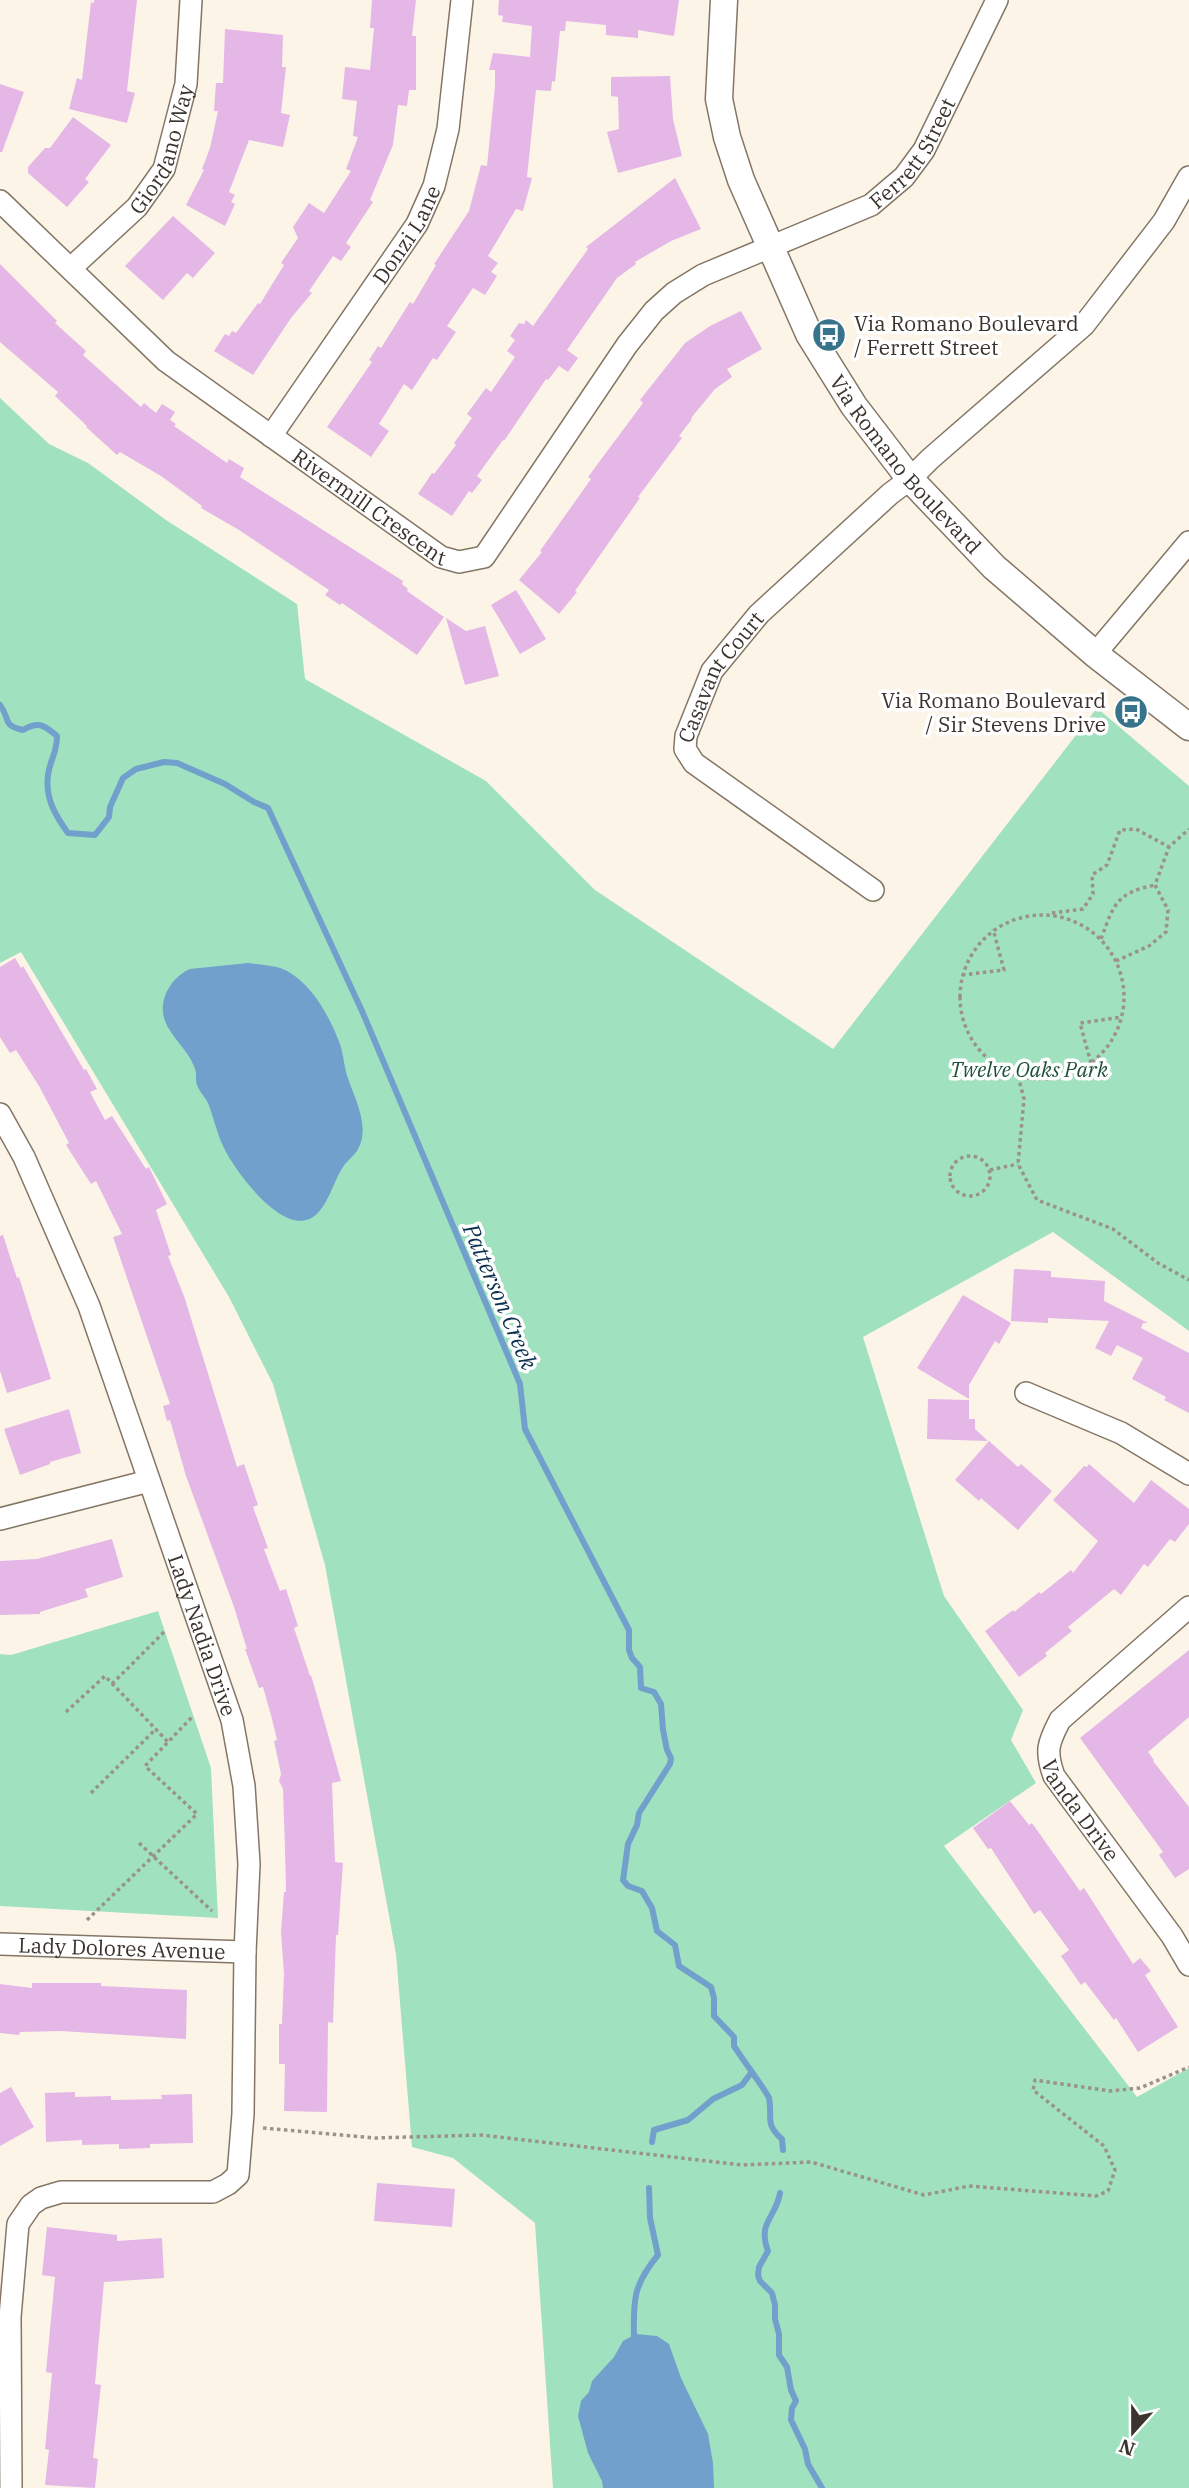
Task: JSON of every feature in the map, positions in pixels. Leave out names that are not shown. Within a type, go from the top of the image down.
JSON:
[{"type":"street","name":"Giordano Way","points":[[71,268],[137,206],[164,169],[186,84],[191,0]]},
{"type":"street","name":"Donzi Lane","points":[[271,436],[417,224],[434,186],[448,130],[462,0]]},
{"type":"street","name":"Via Romano Boulevard","points":[[724,0],[719,99],[727,137],[741,180],[809,334],[854,406],[910,479],[994,567],[1095,654],[1189,727]]},
{"type":"street","name":"Ferrett Street","points":[[770,246],[871,205],[904,177],[924,150],[997,0]]},
{"type":"street","name":"Casavant Court","points":[[873,890],[694,763],[684,744],[712,671],[743,631],[890,494],[1084,325],[1164,221],[1189,177]]},
{"type":"street","name":"Rivermill Crescent","points":[[0,201],[166,361],[441,557],[460,562],[484,557],[612,366],[654,311],[674,293],[703,275],[770,246]]},
{"type":"street","points":[[1095,654],[1189,542]]},
{"type":"street","name":"Lady Nadia Drive","points":[[0,1114],[24,1157],[89,1306],[232,1720],[244,1786],[249,1864],[241,2151],[238,2175],[229,2184],[213,2192],[61,2192],[41,2198],[31,2205],[18,2224],[10,2318],[11,2488]]},
{"type":"street","points":[[1026,1393],[1121,1433],[1189,1474]]},
{"type":"street","points":[[0,1518],[149,1481]]},
{"type":"street","name":"Vanda Drive","points":[[1189,1608],[1060,1720],[1051,1737],[1046,1756],[1054,1776],[1181,1930],[1189,1965]]},
{"type":"street","name":"Lady Dolores Avenue","points":[[0,1944],[245,1952]]},
{"type":"path","points":[[1048,914],[1068,918],[1086,926],[1101,939],[1116,961],[1123,979],[1125,998],[1122,1017],[1111,1043],[1091,1063],[1074,1073],[1037,1079],[1018,1076],[995,1065],[976,1047],[964,1025],[959,1000],[961,975],[974,949],[993,929],[1019,917],[1083,909],[1093,894],[1092,876],[1107,865],[1120,830],[1136,829],[1169,847]]},
{"type":"path","points":[[1116,961],[1149,946],[1166,932],[1168,910],[1155,885],[1169,847],[1189,829]]},
{"type":"path","points":[[1101,939],[1118,899],[1139,888],[1155,885]]},
{"type":"path","points":[[961,975],[1004,970],[993,929]]},
{"type":"path","points":[[1091,1063],[1080,1023],[1122,1017]]},
{"type":"path","points":[[1018,1076],[1024,1099],[1018,1164],[1037,1200],[1113,1229],[1158,1263],[1189,1280]]},
{"type":"path","points":[[968,1156],[982,1159],[990,1170],[986,1189],[975,1196],[956,1191],[950,1180],[949,1174],[955,1161],[968,1156]]},
{"type":"path","points":[[990,1170],[1018,1164]]},
{"type":"path","points":[[113,1684],[165,1631]]},
{"type":"path","points":[[66,1712],[105,1676],[168,1742]]},
{"type":"path","points":[[87,1920],[197,1814],[145,1766],[193,1716]]},
{"type":"path","points":[[91,1793],[156,1729]]},
{"type":"path","points":[[139,1843],[212,1911]]},
{"type":"path","points":[[263,2128],[374,2138],[481,2136],[742,2165],[811,2162],[924,2195],[969,2186],[1096,2196],[1108,2191],[1115,2170],[1104,2146],[1033,2090],[1035,2080],[1110,2091],[1140,2088],[1189,2067]]},
{"type":"green space","name":"Twelve Oaks Park","points":[[0,398],[49,444],[88,463],[166,520],[297,604],[305,679],[486,781],[595,890],[833,1049],[1097,708],[1189,786],[1189,1331],[1053,1232],[863,1337],[944,1596],[1023,1710],[1011,1740],[1036,1783],[944,1846],[1137,2097],[1189,2068],[1189,2488],[553,2488],[535,2223],[453,2158],[412,2147],[396,1954],[325,1565],[273,1384],[229,1297],[21,952],[0,963]]},
{"type":"green space","points":[[158,1611],[211,1768],[218,1918],[0,1906],[0,1654],[11,1655]]},
{"type":"water","points":[[248,963],[289,972],[313,995],[326,1014],[340,1044],[362,1122],[362,1139],[357,1150],[343,1167],[323,1207],[313,1217],[301,1221],[288,1218],[261,1199],[238,1171],[224,1148],[208,1103],[198,1087],[196,1071],[187,1053],[170,1031],[163,1014],[164,999],[169,988],[190,969]]},
{"type":"water","points":[[636,2334],[657,2336],[669,2344],[681,2378],[708,2434],[714,2488],[603,2488],[588,2453],[578,2416],[581,2401],[589,2392],[592,2381],[614,2357],[623,2341]]},
{"type":"building","points":[[94,0],[137,0],[127,91],[135,93],[127,123],[69,109],[77,78],[82,80],[91,2],[94,3]]},
{"type":"building","points":[[372,0],[416,0],[412,36],[416,36],[416,90],[409,90],[407,106],[398,105],[393,145],[370,200],[373,202],[346,243],[351,247],[341,261],[333,256],[309,291],[312,293],[291,318],[253,375],[214,351],[225,334],[229,336],[232,331],[236,333],[258,303],[260,304],[284,265],[281,263],[298,238],[293,227],[309,203],[324,213],[351,171],[346,169],[358,137],[353,136],[357,101],[342,99],[345,67],[370,70],[374,28],[370,28]]},
{"type":"building","points":[[499,0],[679,0],[674,36],[638,30],[638,38],[606,35],[606,25],[566,21],[565,31],[560,31],[555,82],[552,81],[551,91],[536,90],[527,177],[532,178],[523,211],[516,209],[488,256],[498,263],[491,272],[497,276],[485,295],[473,288],[447,326],[456,332],[437,360],[433,358],[412,390],[404,384],[379,424],[389,431],[371,457],[327,427],[372,362],[369,360],[378,346],[381,348],[410,302],[413,304],[436,265],[434,264],[469,211],[481,165],[487,166],[495,86],[495,70],[489,70],[493,53],[530,57],[532,26],[502,22],[503,16],[498,15]]},
{"type":"building","points":[[225,29],[283,35],[282,67],[286,67],[281,113],[290,115],[283,147],[249,140],[229,192],[235,195],[231,202],[235,204],[225,226],[186,205],[204,170],[202,169],[210,148],[218,111],[214,111],[216,83],[223,83]]},
{"type":"building","points":[[670,76],[673,119],[682,156],[618,173],[607,132],[619,129],[618,97],[611,96],[611,77]]},
{"type":"building","points":[[0,84],[24,92],[2,152],[0,152]]},
{"type":"building","points":[[73,117],[111,145],[85,179],[89,182],[67,207],[28,173],[28,167],[45,148],[50,148]]},
{"type":"building","points":[[675,178],[701,229],[671,241],[635,262],[636,264],[617,278],[567,350],[578,358],[568,372],[559,366],[548,380],[546,379],[477,476],[482,480],[472,493],[469,491],[452,516],[418,494],[456,445],[454,443],[472,418],[467,414],[486,388],[491,392],[515,357],[507,351],[515,340],[510,336],[519,323],[524,324],[526,320],[533,326],[588,249],[586,247]]},
{"type":"building","points":[[173,216],[215,253],[193,278],[187,273],[163,300],[125,266]]},
{"type":"building","points":[[0,264],[57,321],[55,323],[86,351],[83,355],[141,407],[144,403],[156,413],[162,404],[175,412],[170,420],[176,424],[174,426],[227,463],[229,459],[244,468],[240,477],[403,581],[407,591],[444,617],[417,655],[342,603],[340,605],[325,595],[329,590],[201,508],[202,506],[161,476],[120,452],[117,455],[86,427],[55,396],[58,392],[0,342]]},
{"type":"building","points":[[741,311],[762,349],[727,369],[732,377],[715,389],[691,418],[679,436],[682,438],[638,497],[640,498],[575,591],[577,592],[559,614],[519,580],[542,552],[540,551],[591,479],[588,477],[643,403],[640,400],[685,343],[710,326]]},
{"type":"building","points":[[516,590],[546,639],[520,654],[491,605]]},
{"type":"building","points":[[446,618],[466,631],[485,626],[499,676],[465,685]]},
{"type":"building","points":[[15,958],[21,968],[23,966],[84,1070],[86,1069],[97,1089],[90,1092],[105,1120],[112,1116],[146,1169],[149,1167],[167,1204],[156,1210],[171,1255],[168,1256],[184,1296],[237,1467],[244,1464],[258,1505],[253,1507],[268,1548],[264,1549],[280,1591],[286,1589],[298,1626],[294,1628],[311,1675],[341,1781],[332,1783],[335,1862],[343,1863],[336,1935],[333,2023],[328,2022],[327,2112],[284,2111],[285,2064],[279,2064],[279,2024],[282,2024],[284,1974],[281,1932],[286,1892],[285,1849],[283,1789],[279,1781],[281,1774],[272,1719],[263,1687],[259,1688],[245,1649],[234,1607],[186,1476],[170,1420],[167,1421],[163,1406],[170,1404],[113,1237],[122,1234],[96,1181],[91,1184],[66,1145],[69,1143],[39,1086],[16,1050],[10,1053],[0,1037],[0,967]]},
{"type":"building","points":[[3,1235],[51,1379],[7,1393],[0,1371],[0,1236]]},
{"type":"building","points":[[1014,1269],[1051,1271],[1051,1277],[1105,1281],[1104,1301],[1148,1323],[1143,1323],[1141,1328],[1189,1353],[1189,1413],[1132,1379],[1143,1358],[1117,1345],[1111,1356],[1095,1348],[1109,1321],[1048,1318],[1048,1323],[1011,1321]]},
{"type":"building","points":[[963,1295],[1011,1323],[999,1344],[995,1341],[969,1385],[969,1399],[917,1368]]},
{"type":"building","points":[[928,1399],[969,1400],[969,1419],[975,1419],[975,1429],[988,1441],[927,1439]]},
{"type":"building","points":[[69,1409],[81,1453],[20,1475],[4,1429]]},
{"type":"building","points":[[989,1441],[1018,1467],[1021,1464],[1052,1491],[1018,1530],[955,1480]]},
{"type":"building","points":[[1089,1464],[1134,1503],[1151,1480],[1189,1509],[1189,1524],[1175,1542],[1170,1539],[1148,1567],[1144,1564],[1121,1595],[1114,1589],[1068,1627],[1072,1631],[1045,1653],[1047,1656],[1019,1677],[985,1631],[1039,1592],[1041,1594],[1071,1570],[1073,1573],[1098,1541],[1053,1500],[1084,1466]]},
{"type":"building","points":[[112,1539],[123,1577],[85,1589],[88,1597],[40,1614],[0,1615],[0,1561],[37,1559]]},
{"type":"building","points":[[1189,1650],[1189,1717],[1148,1752],[1189,1807],[1189,1869],[1175,1878],[1159,1855],[1163,1852],[1080,1738]]},
{"type":"building","points":[[1010,1801],[1029,1825],[1032,1823],[1080,1891],[1084,1888],[1133,1964],[1140,1958],[1151,1971],[1145,1975],[1178,2027],[1138,2052],[1116,2018],[1114,2020],[1085,1982],[1081,1985],[1061,1956],[1069,1950],[1040,1910],[1034,1914],[991,1848],[988,1849],[973,1828]]},
{"type":"building","points":[[32,1983],[101,1983],[101,1986],[187,1990],[186,2039],[61,2031],[20,2032],[19,2035],[0,2033],[0,1984],[32,1988]]},
{"type":"building","points":[[11,2087],[34,2127],[0,2146],[0,2093]]},
{"type":"building","points":[[75,2092],[75,2097],[111,2096],[111,2100],[162,2099],[161,2095],[192,2094],[193,2143],[150,2144],[150,2148],[119,2149],[119,2144],[82,2145],[82,2140],[46,2142],[45,2093]]},
{"type":"building","points":[[377,2183],[455,2189],[452,2227],[374,2221]]},
{"type":"building","points":[[47,2227],[117,2235],[117,2241],[162,2238],[164,2278],[104,2282],[95,2384],[101,2385],[93,2458],[98,2459],[95,2488],[45,2485],[49,2450],[45,2449],[52,2373],[46,2372],[55,2277],[42,2275]]},
{"type":"waterway","name":"Patterson Creek","points":[[0,705],[12,726],[23,730],[41,726],[57,736],[47,783],[55,813],[68,833],[95,835],[109,817],[110,807],[123,778],[136,769],[164,762],[177,763],[225,784],[268,808],[362,1011],[520,1384],[525,1429],[629,1630],[629,1650],[640,1667],[641,1688],[654,1692],[661,1704],[670,1764],[639,1813],[637,1825],[628,1844],[623,1880],[628,1886],[642,1891],[652,1908],[657,1931],[675,1945],[679,1966],[711,1987],[714,2016],[734,2037],[734,2046],[769,2098],[771,2124],[782,2139],[783,2150]]},
{"type":"waterway","points":[[652,2142],[654,2130],[688,2120],[713,2099],[742,2085],[751,2073]]},
{"type":"waterway","points":[[634,2336],[637,2293],[644,2275],[658,2255],[650,2218],[649,2188]]},
{"type":"waterway","name":"Patterson Creek","points":[[780,2193],[766,2226],[765,2241],[768,2251],[759,2267],[758,2275],[760,2281],[772,2293],[775,2305],[779,2355],[787,2367],[796,2401],[791,2420],[805,2449],[808,2464],[822,2488]]},
{"type":"place","name":"Via Romano Boulevard / Ferrett Street","points":[[829,335]]},
{"type":"place","name":"Via Romano Boulevard / Sir Stevens Drive","points":[[1131,712]]}]
